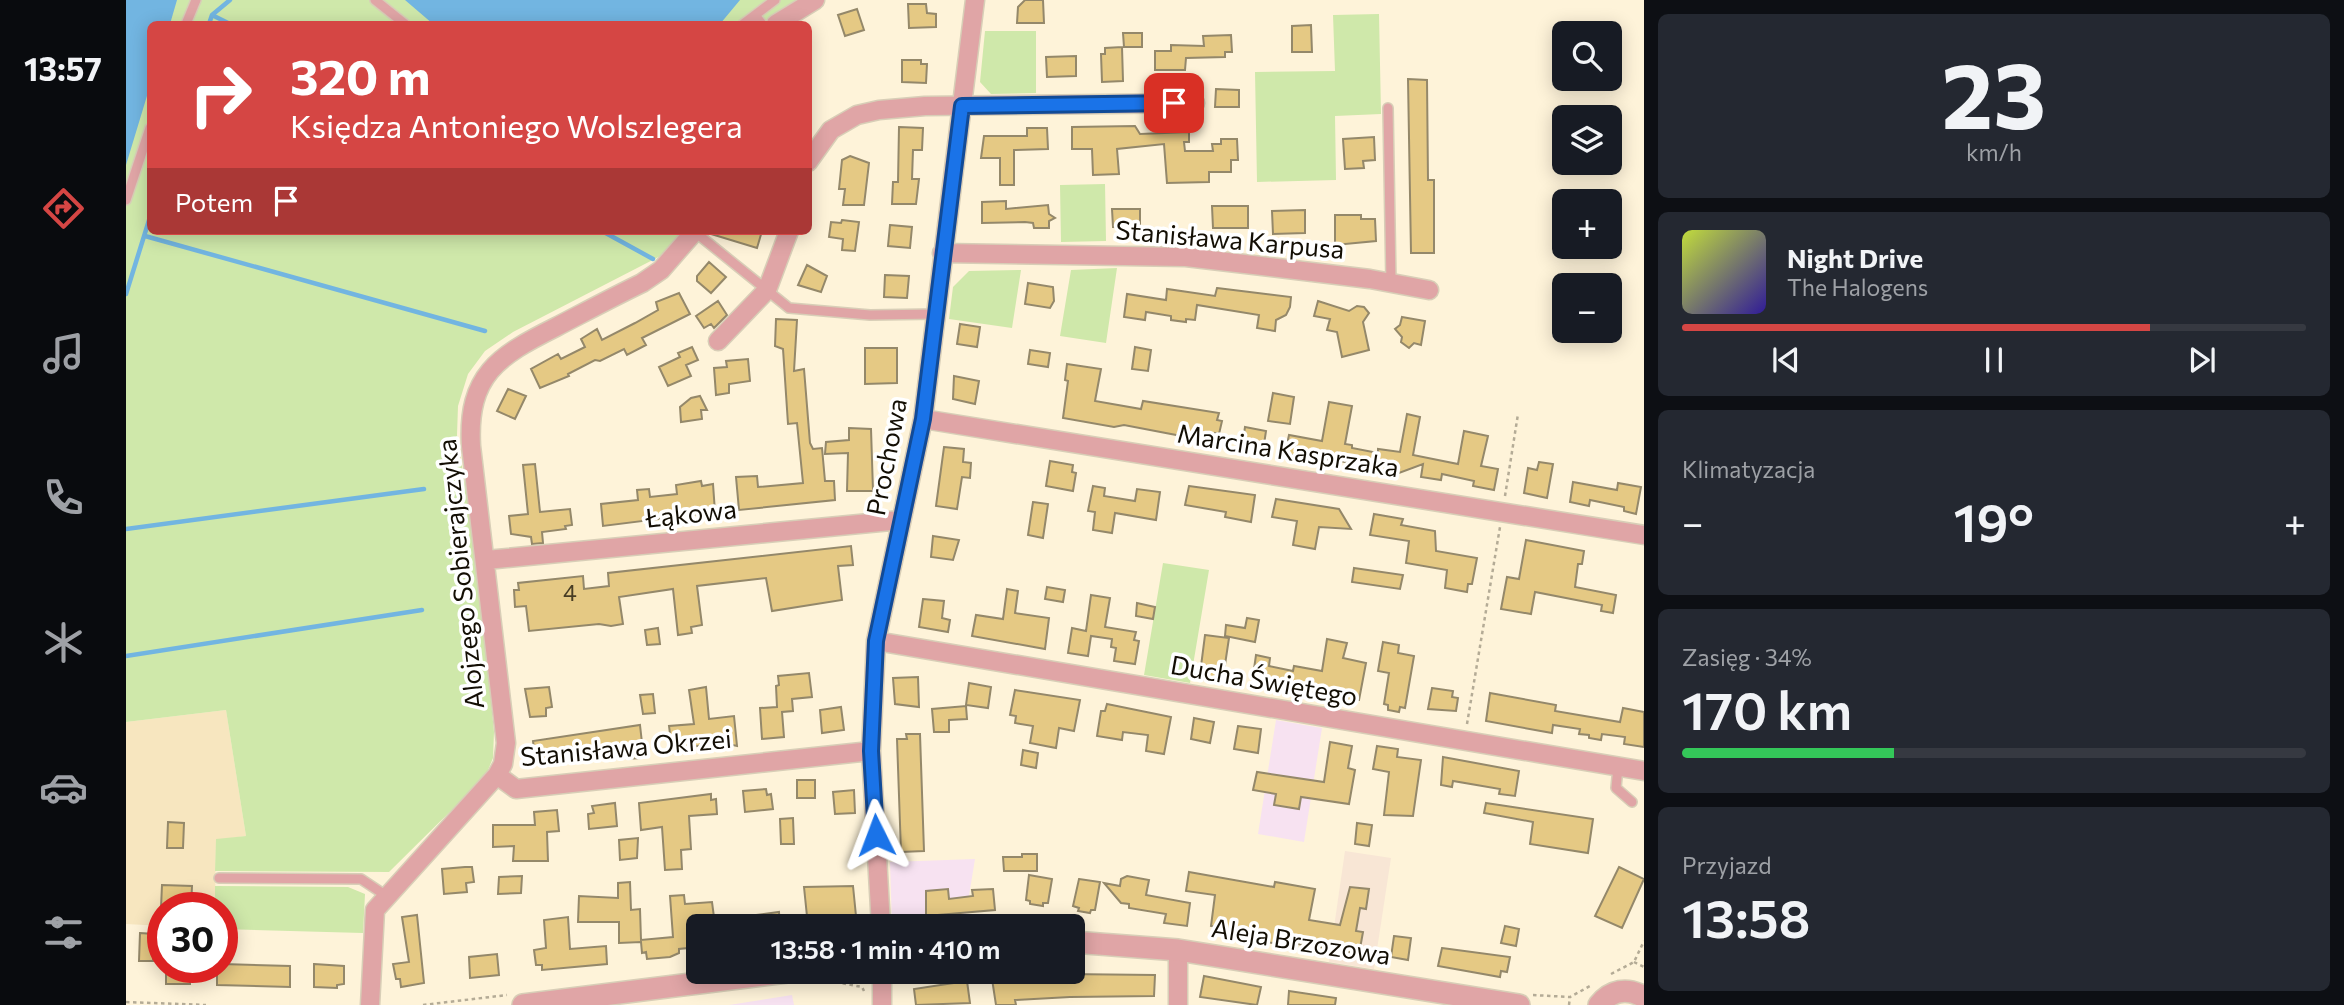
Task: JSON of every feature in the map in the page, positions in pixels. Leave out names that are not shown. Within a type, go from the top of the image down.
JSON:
[{"type":"street","points":[[781,21],[815,0]]},
{"type":"street","name":"Prochowa","points":[[880,914],[871,751],[876,641],[923,419],[975,0]]},
{"type":"street","points":[[812,156],[831,130],[857,115],[925,106],[1195,103]]},
{"type":"street","name":"Alojzego Sobierajczyka","points":[[497,775],[503,764],[506,743],[470,425],[477,391],[502,356],[661,271],[692,235]]},
{"type":"street","points":[[718,341],[767,290],[788,235]]},
{"type":"street","name":"Stanisława Karpusa","points":[[942,253],[1186,257],[1429,290]]},
{"type":"street","name":"Marcina Kasprzaka","points":[[923,419],[1644,535]]},
{"type":"street","name":"Łąkowa","points":[[486,560],[901,520]]},
{"type":"street","name":"Ducha Świętego","points":[[876,641],[1644,771]]},
{"type":"street","name":"Stanisława Okrzei","points":[[370,1005],[375,909],[497,775],[516,789],[871,751]]},
{"type":"street","name":"Aleja Brzozowa","points":[[1085,943],[1178,950],[1519,1005]]},
{"type":"street","points":[[1178,950],[1178,1005]]},
{"type":"street","points":[[523,1005],[691,984]]},
{"type":"street","points":[[882,984],[882,1005]]},
{"type":"street","points":[[1599,1005],[1607,996],[1619,991],[1642,990]]},
{"type":"lane","points":[[187,21],[196,0]]},
{"type":"lane","points":[[375,0],[401,21]]},
{"type":"lane","points":[[747,21],[775,0]]},
{"type":"lane","points":[[755,15],[760,21]]},
{"type":"lane","points":[[1388,108],[1391,283]]},
{"type":"lane","points":[[126,200],[147,137]]},
{"type":"lane","points":[[699,235],[789,308],[870,315],[936,314]]},
{"type":"lane","points":[[1618,766],[1616,788],[1632,802]]},
{"type":"lane","points":[[219,878],[361,879],[385,895]]},
{"type":"path","points":[[1464,741],[1518,414]]},
{"type":"path","points":[[1644,941],[1634,962],[1644,967]]},
{"type":"path","points":[[1569,1005],[1570,997]]},
{"type":"path","points":[[126,1002],[206,1005]]},
{"type":"shaded area","points":[[226,710],[246,836],[216,840],[215,892],[147,892],[147,925],[126,924],[126,722]]},
{"type":"shaded area","points":[[1276,720],[1322,728],[1304,842],[1258,834]]},
{"type":"shaded area","points":[[1345,851],[1391,858],[1374,969],[1329,962]]},
{"type":"shaded area","points":[[975,859],[966,914],[892,914],[890,862]]},
{"type":"shaded area","points":[[792,995],[794,1005],[729,1005]]},
{"type":"green space","points":[[126,0],[799,0],[770,21],[147,21],[147,235],[683,235],[674,249],[513,332],[485,351],[468,374],[458,406],[457,435],[477,559],[494,732],[493,758],[485,777],[389,872],[215,871],[216,839],[246,836],[226,710],[126,722]]},
{"type":"green space","points":[[1379,14],[1381,114],[1335,116],[1336,180],[1257,182],[1255,72],[1335,71],[1333,15]]},
{"type":"green space","points":[[985,31],[1036,31],[1036,93],[991,94],[980,82]]},
{"type":"green space","points":[[1105,184],[1106,241],[1061,242],[1060,185]]},
{"type":"green space","points":[[1117,268],[1106,343],[1060,336],[1071,270]]},
{"type":"green space","points":[[1021,270],[1012,328],[949,319],[953,287],[969,271]]},
{"type":"green space","points":[[1163,563],[1209,570],[1190,683],[1144,675]]},
{"type":"green space","points":[[215,886],[348,887],[365,894],[363,933],[238,929],[238,892],[215,892]]},
{"type":"water","points":[[126,0],[177,0],[171,21],[147,21],[147,96],[126,165]]},
{"type":"water","points":[[405,0],[740,0],[722,21],[430,21]]},
{"type":"building","points":[[1025,0],[1043,0],[1044,23],[1017,23],[1018,7]]},
{"type":"building","points":[[908,4],[926,4],[927,13],[936,14],[936,27],[909,28]]},
{"type":"building","points":[[857,9],[864,30],[845,36],[838,15]]},
{"type":"building","points":[[1311,25],[1312,52],[1292,52],[1292,26]]},
{"type":"building","points":[[1123,33],[1142,33],[1142,47],[1124,47]]},
{"type":"building","points":[[1231,35],[1232,52],[1225,52],[1225,57],[1186,58],[1185,70],[1155,70],[1155,51],[1171,51],[1171,45],[1204,46],[1203,36]]},
{"type":"building","points":[[1122,47],[1123,81],[1102,82],[1101,54],[1105,54],[1105,48]]},
{"type":"building","points":[[1076,56],[1076,76],[1047,77],[1046,57]]},
{"type":"building","points":[[902,60],[921,60],[921,64],[927,64],[926,83],[902,82]]},
{"type":"building","points":[[1408,79],[1427,80],[1428,180],[1434,180],[1434,253],[1411,253]]},
{"type":"building","points":[[1216,89],[1239,90],[1239,107],[1215,107]]},
{"type":"building","points":[[1135,126],[1140,134],[1189,132],[1189,142],[1184,142],[1185,151],[1213,151],[1212,144],[1221,144],[1221,139],[1237,139],[1238,160],[1231,160],[1231,172],[1209,172],[1209,182],[1167,183],[1164,144],[1117,149],[1119,174],[1093,175],[1092,149],[1072,149],[1072,127]]},
{"type":"building","points":[[899,127],[923,128],[922,150],[913,150],[912,179],[919,179],[916,204],[892,204],[893,182],[898,182]]},
{"type":"building","points":[[1027,128],[1047,128],[1048,149],[1014,150],[1014,185],[1000,185],[1000,158],[981,158],[984,136],[1027,136]]},
{"type":"building","points":[[1374,137],[1375,160],[1363,161],[1364,168],[1345,169],[1343,139]]},
{"type":"building","points":[[850,156],[869,163],[864,205],[843,205],[845,189],[839,189],[842,160]]},
{"type":"building","points":[[1006,201],[1006,209],[1048,205],[1049,214],[1055,218],[1049,221],[1049,228],[1034,228],[1033,223],[1025,222],[982,223],[982,202]]},
{"type":"building","points":[[1212,206],[1248,206],[1248,228],[1213,228]]},
{"type":"building","points":[[1112,209],[1140,209],[1140,228],[1113,227]]},
{"type":"building","points":[[1305,210],[1305,233],[1273,234],[1272,211]]},
{"type":"building","points":[[1335,215],[1361,215],[1361,219],[1375,219],[1376,241],[1335,245]]},
{"type":"building","points":[[842,220],[859,222],[855,251],[842,250],[843,239],[829,237],[831,222],[841,223]]},
{"type":"building","points":[[890,225],[912,227],[910,248],[888,246]]},
{"type":"building","points":[[714,235],[761,235],[757,248]]},
{"type":"building","points":[[709,262],[726,277],[711,293],[697,281],[697,276]]},
{"type":"building","points":[[807,265],[827,276],[821,292],[798,285]]},
{"type":"building","points":[[885,275],[909,276],[907,298],[884,297]]},
{"type":"building","points":[[1028,283],[1053,287],[1054,301],[1050,308],[1025,304]]},
{"type":"building","points":[[1217,288],[1291,297],[1290,307],[1286,315],[1276,320],[1275,331],[1257,328],[1259,315],[1197,305],[1195,320],[1186,319],[1186,322],[1171,320],[1171,316],[1146,312],[1145,320],[1124,317],[1127,294],[1166,300],[1167,289],[1215,296]]},
{"type":"building","points":[[679,293],[690,314],[642,338],[646,345],[627,355],[624,349],[600,361],[595,360],[568,374],[569,376],[540,388],[531,369],[558,354],[561,359],[585,347],[581,339],[597,329],[602,340],[658,310],[656,302]]},
{"type":"building","points":[[718,301],[727,315],[714,328],[711,324],[704,328],[696,316]]},
{"type":"building","points":[[1318,301],[1349,311],[1357,306],[1364,307],[1369,313],[1363,322],[1369,350],[1342,357],[1337,332],[1327,330],[1330,319],[1314,316]]},
{"type":"building","points":[[1402,317],[1425,321],[1421,345],[1414,343],[1409,348],[1401,342],[1402,337],[1395,329],[1400,325]]},
{"type":"building","points":[[776,319],[797,320],[794,371],[804,369],[810,443],[813,449],[822,448],[825,481],[834,481],[835,500],[739,510],[736,477],[757,476],[758,487],[803,483],[797,423],[788,424],[783,349],[775,346]]},
{"type":"building","points":[[960,324],[980,327],[977,347],[957,344]]},
{"type":"building","points":[[692,347],[698,360],[686,365],[691,376],[668,386],[659,367],[680,357],[678,353]]},
{"type":"building","points":[[1135,347],[1151,350],[1148,371],[1132,369]]},
{"type":"building","points":[[865,348],[897,348],[897,383],[865,384]]},
{"type":"building","points":[[1030,350],[1050,353],[1048,367],[1028,364]]},
{"type":"building","points":[[748,359],[750,381],[729,384],[729,393],[716,395],[714,368],[727,367],[726,361]]},
{"type":"building","points":[[1067,364],[1101,369],[1095,401],[1141,409],[1143,401],[1219,413],[1217,420],[1222,421],[1219,434],[1215,433],[1213,442],[1124,425],[1114,427],[1063,418],[1068,381],[1065,380]]},
{"type":"building","points":[[954,376],[979,381],[975,404],[953,399]]},
{"type":"building","points":[[508,389],[526,396],[515,419],[497,411]]},
{"type":"building","points":[[1273,393],[1294,397],[1290,424],[1268,421]]},
{"type":"building","points":[[700,396],[707,410],[701,410],[702,419],[681,422],[680,407],[691,398]]},
{"type":"building","points":[[1329,402],[1352,406],[1345,444],[1352,445],[1352,448],[1378,453],[1378,449],[1400,452],[1407,414],[1420,417],[1413,455],[1458,464],[1464,431],[1488,436],[1481,466],[1498,469],[1494,490],[1473,486],[1474,481],[1442,474],[1441,480],[1421,477],[1423,464],[1399,473],[1375,469],[1375,466],[1285,454],[1289,435],[1322,441]]},
{"type":"building","points":[[1245,427],[1266,431],[1263,451],[1242,447]]},
{"type":"building","points":[[849,428],[871,429],[873,491],[847,491],[848,453],[825,454],[826,442],[849,440]]},
{"type":"building","points":[[944,447],[964,449],[963,462],[971,463],[970,478],[962,477],[957,509],[936,506]]},
{"type":"building","points":[[1050,461],[1073,465],[1072,472],[1076,473],[1073,491],[1046,486]]},
{"type":"building","points":[[1539,462],[1553,464],[1547,498],[1524,493],[1528,468],[1537,470]]},
{"type":"building","points":[[535,464],[540,512],[570,509],[572,525],[565,526],[566,529],[542,532],[543,543],[532,544],[531,537],[511,534],[509,516],[528,514],[523,465]]},
{"type":"building","points":[[701,481],[702,486],[713,484],[715,512],[603,526],[601,504],[638,500],[637,490],[649,489],[650,497],[677,494],[676,485]]},
{"type":"building","points":[[1573,482],[1617,490],[1618,483],[1641,487],[1636,514],[1624,511],[1624,507],[1590,500],[1589,506],[1570,502]]},
{"type":"building","points":[[1093,486],[1105,488],[1104,496],[1135,501],[1137,489],[1160,492],[1156,520],[1115,513],[1112,533],[1093,530],[1095,512],[1088,511]]},
{"type":"building","points":[[1189,486],[1255,495],[1251,522],[1225,517],[1226,512],[1185,505]]},
{"type":"building","points":[[1276,499],[1339,509],[1351,529],[1319,527],[1315,549],[1293,545],[1297,521],[1272,517]]},
{"type":"building","points":[[1033,502],[1048,504],[1043,538],[1028,535]]},
{"type":"building","points":[[1374,514],[1403,519],[1401,525],[1435,531],[1436,551],[1477,558],[1472,584],[1468,584],[1467,592],[1445,588],[1447,570],[1406,563],[1409,541],[1370,535]]},
{"type":"building","points":[[933,536],[959,540],[953,560],[931,557]]},
{"type":"building","points":[[1526,540],[1584,551],[1582,564],[1578,564],[1575,587],[1616,595],[1613,613],[1601,611],[1602,605],[1535,592],[1531,614],[1501,609],[1507,577],[1519,579]]},
{"type":"building","points":[[851,546],[853,565],[838,566],[842,600],[772,611],[766,578],[697,586],[702,625],[691,627],[692,633],[678,635],[673,589],[619,597],[623,624],[611,626],[599,624],[529,631],[526,606],[515,607],[514,590],[519,590],[518,583],[583,576],[584,589],[609,586],[608,573]]},
{"type":"building","points":[[1354,568],[1403,575],[1400,589],[1352,582]]},
{"type":"building","points":[[1047,587],[1065,590],[1063,602],[1045,599]]},
{"type":"building","points":[[1007,589],[1018,591],[1015,613],[1049,618],[1045,649],[972,636],[976,615],[1003,619]]},
{"type":"building","points":[[1091,595],[1110,598],[1105,627],[1136,632],[1134,640],[1139,641],[1135,664],[1114,661],[1116,648],[1111,647],[1112,639],[1091,636],[1088,656],[1068,653],[1072,628],[1086,631]]},
{"type":"building","points":[[923,599],[944,601],[942,618],[950,620],[948,632],[919,627]]},
{"type":"building","points":[[1137,603],[1155,607],[1153,619],[1136,616]]},
{"type":"building","points":[[1247,618],[1259,620],[1255,642],[1225,636],[1226,625],[1245,628]]},
{"type":"building","points":[[658,628],[660,644],[647,645],[645,630]]},
{"type":"building","points":[[1205,635],[1229,638],[1223,678],[1217,677],[1217,681],[1204,680],[1204,675],[1200,674]]},
{"type":"building","points":[[1327,639],[1347,643],[1343,658],[1366,663],[1359,700],[1355,700],[1354,705],[1342,704],[1343,698],[1252,683],[1256,655],[1270,658],[1269,666],[1293,671],[1294,666],[1322,671]]},
{"type":"building","points":[[1383,642],[1399,645],[1398,653],[1414,656],[1405,708],[1400,707],[1399,712],[1388,710],[1388,705],[1384,704],[1389,673],[1378,671]]},
{"type":"building","points":[[809,673],[812,697],[792,699],[793,711],[782,712],[784,737],[762,739],[760,708],[777,707],[778,676]]},
{"type":"building","points":[[918,677],[919,707],[895,704],[893,678]]},
{"type":"building","points":[[969,683],[991,687],[988,708],[966,705]]},
{"type":"building","points":[[549,687],[552,707],[546,708],[546,716],[530,717],[525,689]]},
{"type":"building","points":[[706,687],[709,719],[734,716],[737,746],[724,743],[672,749],[669,726],[694,724],[689,690]]},
{"type":"building","points":[[1432,688],[1453,691],[1452,697],[1458,698],[1456,711],[1428,709]]},
{"type":"building","points":[[1015,690],[1080,700],[1074,731],[1059,728],[1056,748],[1030,743],[1033,726],[1015,723],[1016,716],[1010,715]]},
{"type":"building","points":[[1490,693],[1556,705],[1555,711],[1620,722],[1623,708],[1644,712],[1644,747],[1624,744],[1625,737],[1602,734],[1601,740],[1589,738],[1589,735],[1579,734],[1580,729],[1553,725],[1552,733],[1486,721]]},
{"type":"building","points":[[653,694],[655,713],[643,714],[640,695]]},
{"type":"building","points":[[1107,704],[1171,717],[1164,754],[1146,751],[1148,735],[1123,732],[1122,740],[1097,736],[1101,711],[1105,711]]},
{"type":"building","points":[[966,706],[967,719],[949,720],[949,732],[934,732],[932,709]]},
{"type":"building","points":[[841,707],[844,730],[822,733],[820,710]]},
{"type":"building","points":[[1194,718],[1214,722],[1210,743],[1191,739]]},
{"type":"building","points":[[640,725],[643,752],[639,753],[640,758],[627,759],[627,754],[621,754],[536,764],[533,741]]},
{"type":"building","points":[[1238,726],[1261,729],[1258,753],[1234,749]]},
{"type":"building","points":[[906,734],[920,734],[924,851],[901,852],[897,739],[907,739]]},
{"type":"building","points":[[1330,742],[1352,746],[1348,768],[1355,770],[1349,804],[1301,797],[1299,809],[1274,805],[1276,794],[1253,790],[1257,772],[1324,782]]},
{"type":"building","points":[[1377,746],[1398,749],[1397,757],[1421,760],[1413,816],[1384,815],[1389,772],[1373,769]]},
{"type":"building","points":[[1023,750],[1038,753],[1036,768],[1021,765]]},
{"type":"building","points":[[1443,757],[1519,771],[1515,796],[1499,794],[1500,789],[1453,781],[1452,787],[1441,785]]},
{"type":"building","points":[[797,780],[815,780],[815,798],[797,798]]},
{"type":"building","points":[[766,789],[767,795],[771,794],[773,809],[745,812],[743,791]]},
{"type":"building","points":[[854,790],[855,813],[835,814],[833,792]]},
{"type":"building","points":[[711,794],[711,800],[716,799],[717,814],[689,816],[691,849],[681,850],[682,869],[665,870],[662,827],[641,830],[639,803]]},
{"type":"building","points":[[615,803],[617,826],[589,829],[588,814],[594,813],[592,806]]},
{"type":"building","points":[[1486,803],[1593,819],[1588,853],[1530,844],[1533,822],[1484,813]]},
{"type":"building","points":[[557,810],[559,831],[547,832],[548,861],[513,861],[514,846],[493,847],[493,825],[535,825],[534,812]]},
{"type":"building","points":[[793,818],[794,844],[781,844],[780,819]]},
{"type":"building","points":[[168,822],[184,823],[183,848],[167,848]]},
{"type":"building","points":[[1357,823],[1372,825],[1369,846],[1355,844]]},
{"type":"building","points":[[638,838],[637,858],[620,860],[619,840]]},
{"type":"building","points":[[1022,854],[1037,854],[1037,871],[1004,871],[1003,857],[1022,857]]},
{"type":"building","points":[[472,867],[474,882],[466,883],[467,892],[444,894],[442,869]]},
{"type":"building","points":[[1619,867],[1644,879],[1622,928],[1595,916]]},
{"type":"building","points":[[1189,872],[1274,887],[1275,882],[1315,889],[1309,920],[1340,925],[1350,887],[1369,889],[1366,909],[1360,908],[1356,931],[1363,932],[1359,954],[1321,947],[1315,951],[1303,949],[1303,945],[1298,944],[1257,942],[1253,935],[1223,931],[1223,928],[1211,926],[1215,895],[1186,891]]},
{"type":"building","points":[[1029,875],[1052,879],[1048,903],[1043,903],[1043,906],[1030,904],[1030,901],[1026,900]]},
{"type":"building","points":[[522,876],[521,893],[498,894],[499,877]]},
{"type":"building","points":[[1127,876],[1149,880],[1146,895],[1190,903],[1187,926],[1164,923],[1166,914],[1129,908],[1129,904],[1121,903],[1104,883],[1120,886],[1121,879]]},
{"type":"building","points":[[1079,879],[1100,882],[1095,910],[1090,913],[1078,911],[1079,908],[1073,906]]},
{"type":"building","points":[[630,882],[631,910],[640,909],[641,940],[673,937],[670,896],[684,895],[685,904],[712,902],[714,914],[686,914],[686,948],[679,949],[679,953],[670,957],[647,959],[646,952],[642,953],[641,942],[619,943],[619,922],[578,922],[579,896],[618,898],[618,883]]},
{"type":"building","points":[[162,885],[192,886],[192,892],[162,892]]},
{"type":"building","points":[[853,886],[856,914],[807,914],[804,887]]},
{"type":"building","points":[[948,889],[949,899],[973,896],[972,890],[993,889],[995,910],[926,914],[926,891]]},
{"type":"building","points":[[417,915],[424,983],[401,987],[393,964],[409,962],[402,917]]},
{"type":"building","points":[[568,917],[570,949],[606,946],[607,964],[542,970],[542,965],[536,965],[534,950],[546,948],[544,920]]},
{"type":"building","points":[[1505,926],[1519,929],[1516,946],[1501,943]]},
{"type":"building","points":[[140,933],[147,934],[147,961],[139,961]]},
{"type":"building","points":[[1394,936],[1411,938],[1408,960],[1391,957]]},
{"type":"building","points":[[1442,948],[1510,957],[1507,972],[1501,971],[1500,977],[1438,966]]},
{"type":"building","points":[[497,954],[499,975],[470,978],[469,957]]},
{"type":"building","points":[[238,964],[290,966],[290,987],[217,985],[238,983]]},
{"type":"building","points":[[314,964],[344,966],[344,984],[337,985],[337,988],[314,987]]},
{"type":"building","points":[[1085,974],[1155,975],[1154,996],[1015,1000],[1016,1005],[996,1005],[993,984],[1085,984]]},
{"type":"building","points":[[1204,976],[1261,987],[1257,1005],[1200,997]]},
{"type":"building","points":[[967,984],[970,1003],[916,1005],[914,989]]},
{"type":"building","points":[[1289,991],[1336,998],[1335,1005],[1288,1005]]},
{"type":"waterway","points":[[210,21],[212,15],[230,0]]},
{"type":"waterway","points":[[212,15],[224,21]]},
{"type":"waterway","points":[[126,294],[147,227]]},
{"type":"waterway","points":[[609,235],[653,259]]},
{"type":"waterway","points":[[145,236],[485,331]]},
{"type":"waterway","points":[[126,529],[424,489]]},
{"type":"waterway","points":[[126,656],[422,610]]},
{"type":"route","points":[[876,835],[871,751],[876,641],[923,419],[962,106],[1174,103]]}]
